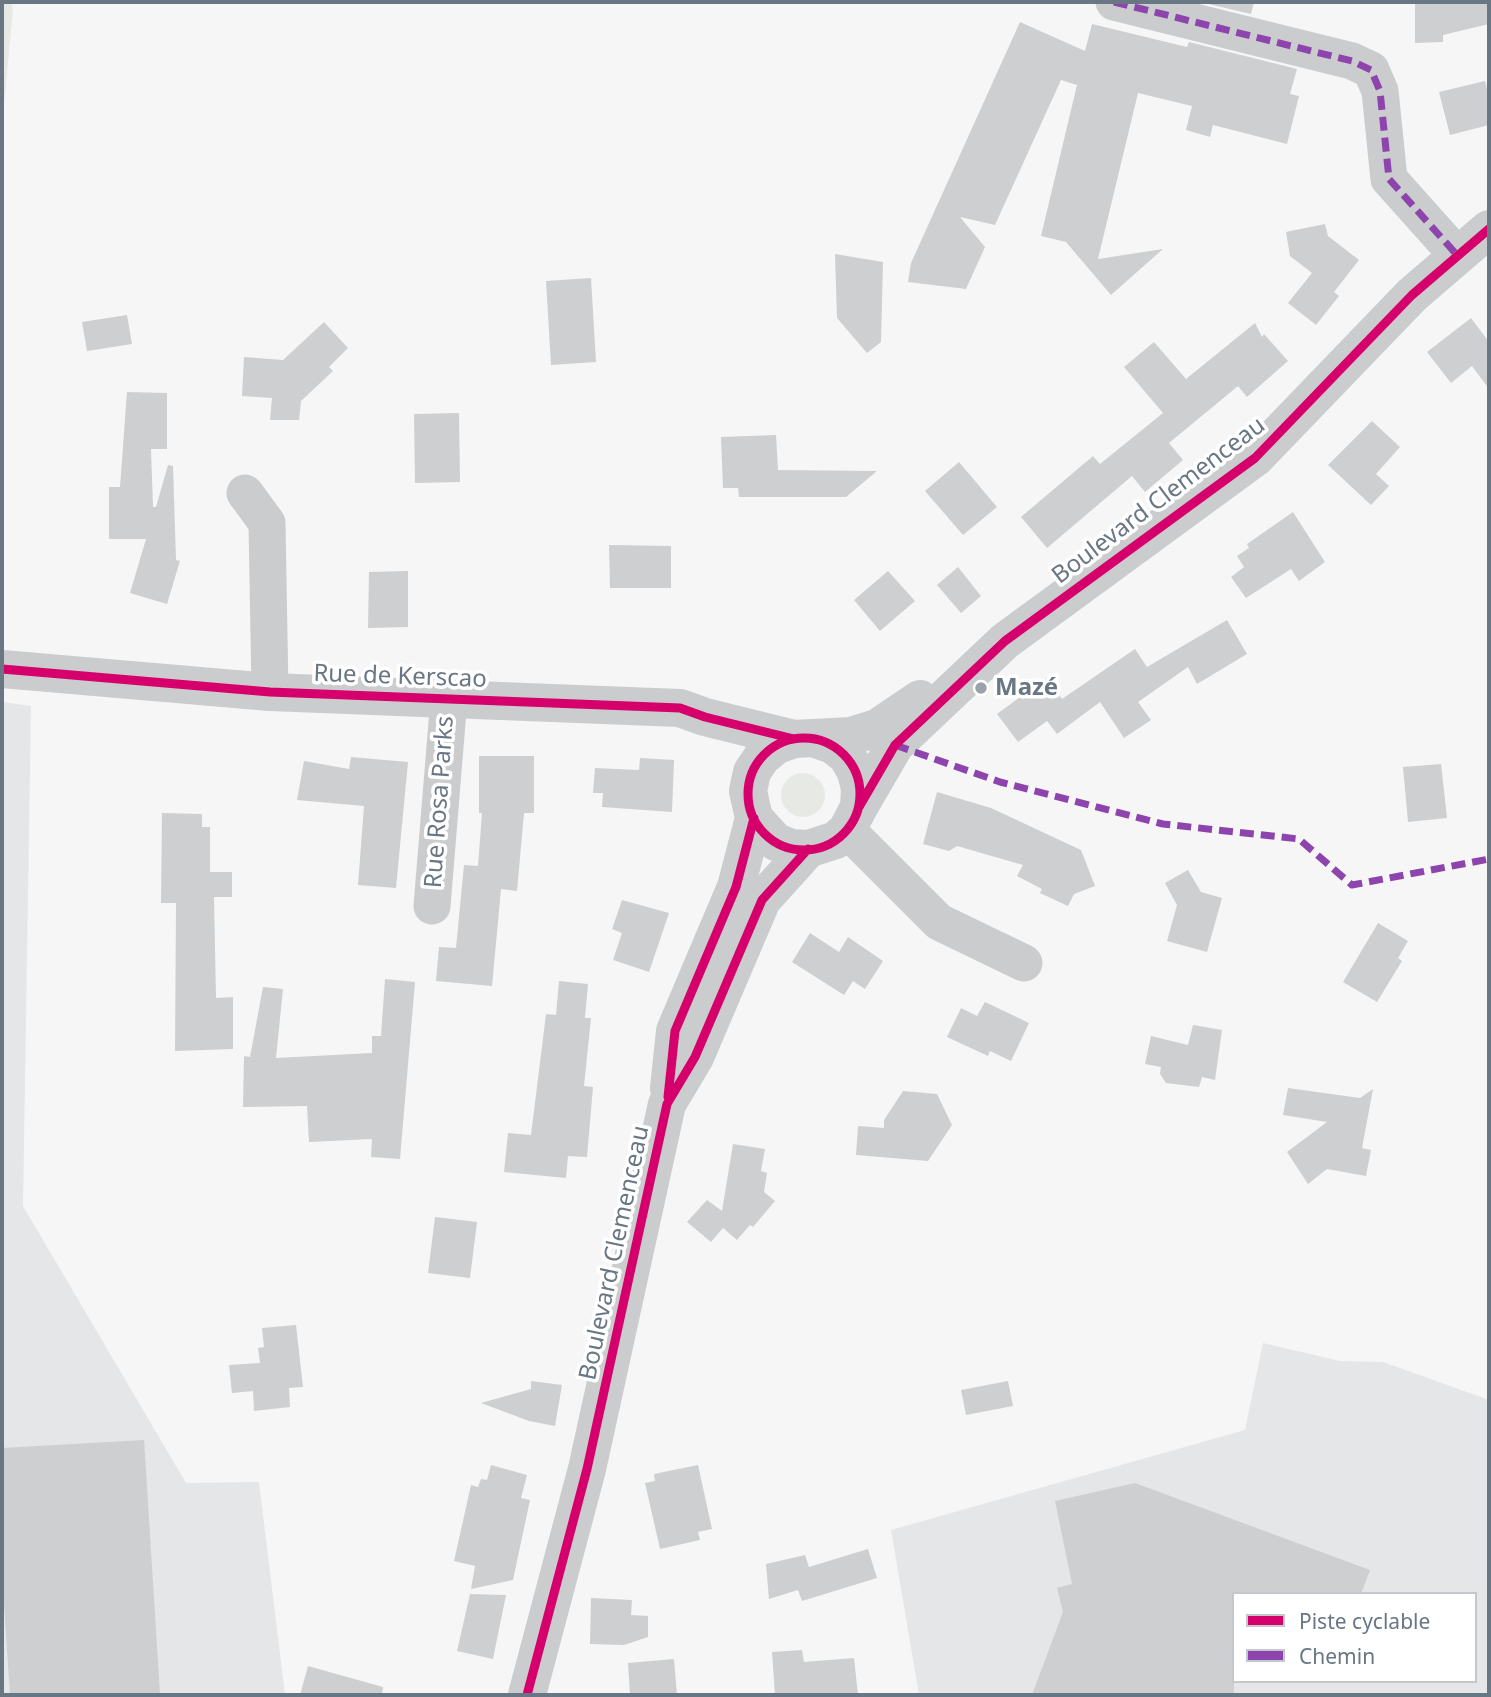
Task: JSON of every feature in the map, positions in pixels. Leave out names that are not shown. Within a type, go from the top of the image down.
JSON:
[{"type":"street","points":[[1114,2],[1352,61],[1371,70],[1380,91],[1389,179],[1457,255]]},
{"type":"street","name":"Boulevard Clemenceau","points":[[853,818],[895,745],[1006,641],[1255,458],[1412,295],[1489,229]]},
{"type":"street","points":[[245,493],[267,523],[270,692]]},
{"type":"street","points":[[667,1104],[675,1031],[736,887],[751,804],[752,772],[762,757],[777,745],[805,739],[851,736],[877,727],[1006,641]]},
{"type":"street","name":"Rue de Kerscao","points":[[2,668],[270,692],[680,708],[705,717],[805,739]]},
{"type":"street","name":"Rue Rosa Parks","points":[[432,906],[449,698]]},
{"type":"street","points":[[705,717],[732,755],[751,804],[776,842],[808,849],[836,840],[853,818],[860,789],[856,772],[840,751],[805,739]]},
{"type":"street","points":[[853,818],[939,922],[1024,963]]},
{"type":"street","name":"Boulevard Clemenceau","points":[[527,1695],[587,1469],[667,1104],[695,1057],[762,900],[808,849]]},
{"type":"shaded area","points":[[2,2],[11,2],[13,10],[2,125]]},
{"type":"shaded area","points":[[2,702],[31,706],[23,1206],[186,1483],[259,1482],[285,1695],[2,1695]]},
{"type":"shaded area","points":[[803,773],[819,779],[825,795],[819,811],[803,817],[787,811],[781,795],[787,779]]},
{"type":"shaded area","points":[[1263,1343],[1340,1361],[1383,1362],[1489,1400],[1489,1695],[919,1695],[891,1530],[1245,1430]]},
{"type":"building","points":[[1200,2],[1254,2],[1251,14]]},
{"type":"building","points":[[1415,2],[1489,2],[1489,24],[1443,35],[1443,42],[1415,43]]},
{"type":"building","points":[[1020,22],[1085,51],[1092,24],[1187,47],[1189,42],[1297,69],[1290,94],[1299,96],[1287,144],[1213,125],[1210,137],[1186,130],[1192,106],[1138,93],[1098,259],[1163,249],[1111,295],[1066,242],[1041,236],[1077,85],[1061,80],[995,225],[960,217],[985,247],[966,289],[908,282],[911,263]]},
{"type":"building","points":[[1485,81],[1489,96],[1489,125],[1450,135],[1439,92]]},
{"type":"building","points":[[1325,224],[1328,236],[1359,260],[1334,292],[1339,296],[1316,325],[1288,303],[1312,273],[1290,256],[1286,232]]},
{"type":"building","points":[[835,254],[883,262],[881,342],[867,353],[837,318]]},
{"type":"building","points":[[591,278],[596,362],[551,365],[546,281]]},
{"type":"building","points":[[127,315],[132,344],[87,351],[82,322]]},
{"type":"building","points":[[1471,318],[1489,342],[1489,389],[1472,366],[1451,383],[1427,352]]},
{"type":"building","points":[[324,322],[348,348],[329,367],[333,371],[301,401],[299,420],[270,420],[272,398],[242,396],[244,357],[283,360]]},
{"type":"building","points":[[1255,323],[1262,337],[1264,334],[1288,361],[1247,397],[1238,386],[1169,443],[1183,460],[1145,492],[1132,476],[1047,548],[1021,517],[1093,456],[1100,464],[1163,413],[1124,367],[1154,342],[1186,379]]},
{"type":"building","points":[[127,392],[167,393],[167,449],[151,449],[153,507],[156,507],[168,465],[173,466],[176,560],[180,561],[167,604],[130,593],[146,539],[109,539],[109,487],[120,487]]},
{"type":"building","points":[[459,413],[460,482],[415,483],[414,414]]},
{"type":"building","points":[[1372,421],[1400,447],[1376,474],[1389,486],[1371,505],[1328,465]]},
{"type":"building","points":[[776,435],[778,470],[877,471],[846,497],[739,497],[738,488],[723,488],[721,437]]},
{"type":"building","points":[[959,462],[997,507],[963,535],[925,491]]},
{"type":"building","points":[[1293,512],[1325,562],[1299,581],[1291,569],[1246,598],[1231,577],[1244,567],[1237,556],[1249,548],[1247,544]]},
{"type":"building","points":[[609,545],[671,546],[671,588],[610,588]]},
{"type":"building","points":[[958,567],[981,596],[961,613],[937,585]]},
{"type":"building","points":[[408,571],[408,627],[368,628],[369,572]]},
{"type":"building","points":[[888,571],[915,601],[880,631],[854,600]]},
{"type":"building","points":[[1227,620],[1247,654],[1197,684],[1188,667],[1138,702],[1151,720],[1124,738],[1100,702],[1057,734],[1047,721],[1018,742],[997,714],[1046,678],[1062,699],[1135,649],[1147,667]]},
{"type":"building","points":[[479,756],[534,756],[534,813],[524,813],[517,891],[501,889],[492,986],[436,981],[439,947],[456,948],[464,865],[478,866],[482,813],[479,813]]},
{"type":"building","points":[[351,757],[408,762],[396,888],[358,885],[364,806],[297,800],[304,761],[349,769]]},
{"type":"building","points":[[640,758],[674,760],[672,812],[602,807],[603,793],[593,793],[595,768],[639,770]]},
{"type":"building","points":[[1441,764],[1447,818],[1408,822],[1403,767]]},
{"type":"building","points":[[937,792],[991,808],[1081,850],[1095,886],[1074,894],[1068,906],[1040,893],[1042,889],[1017,876],[1023,865],[957,846],[949,851],[923,844]]},
{"type":"building","points":[[162,813],[202,814],[202,827],[210,827],[210,872],[232,872],[232,897],[214,897],[216,998],[233,997],[233,1049],[175,1051],[176,903],[161,903]]},
{"type":"building","points":[[1188,870],[1201,892],[1222,898],[1207,952],[1167,941],[1177,905],[1165,883]]},
{"type":"building","points":[[622,900],[669,913],[649,972],[613,960],[622,933],[612,929]]},
{"type":"building","points":[[1378,923],[1408,941],[1398,958],[1402,961],[1377,1002],[1343,982]]},
{"type":"building","points":[[810,933],[839,952],[848,937],[883,961],[865,989],[853,981],[844,995],[792,962]]},
{"type":"building","points":[[385,979],[415,982],[400,1159],[371,1157],[372,1139],[309,1142],[307,1106],[243,1107],[244,1056],[250,1057],[263,987],[283,989],[276,1058],[372,1053],[372,1036],[381,1036]]},
{"type":"building","points":[[559,981],[588,984],[585,1018],[591,1018],[584,1086],[593,1087],[587,1157],[568,1156],[566,1178],[504,1172],[508,1133],[531,1135],[546,1014],[556,1015]]},
{"type":"building","points":[[985,1002],[1029,1023],[1011,1061],[990,1051],[988,1056],[947,1037],[961,1008],[977,1016]]},
{"type":"building","points":[[1193,1025],[1222,1030],[1215,1080],[1202,1077],[1199,1087],[1166,1083],[1160,1074],[1161,1067],[1145,1064],[1151,1036],[1188,1045]]},
{"type":"building","points":[[1288,1088],[1360,1098],[1373,1089],[1362,1148],[1371,1150],[1366,1176],[1327,1169],[1308,1184],[1287,1152],[1327,1122],[1283,1115]]},
{"type":"building","points":[[903,1091],[937,1094],[952,1125],[928,1161],[856,1155],[858,1126],[884,1128],[884,1120]]},
{"type":"building","points":[[733,1144],[765,1149],[761,1171],[767,1173],[764,1192],[775,1201],[753,1227],[750,1225],[737,1240],[723,1228],[711,1242],[687,1222],[707,1200],[722,1211]]},
{"type":"building","points":[[435,1217],[477,1222],[470,1278],[428,1273]]},
{"type":"building","points":[[296,1325],[303,1387],[289,1388],[290,1407],[254,1411],[253,1391],[232,1393],[229,1365],[260,1363],[258,1348],[264,1347],[262,1328]]},
{"type":"building","points":[[531,1381],[562,1385],[555,1426],[529,1421],[481,1403],[531,1389]]},
{"type":"building","points":[[1008,1381],[1013,1406],[966,1415],[961,1390]]},
{"type":"building","points":[[144,1440],[160,1695],[10,1695],[2,1572],[2,1448]]},
{"type":"building","points":[[491,1465],[527,1475],[521,1498],[530,1500],[513,1580],[471,1589],[475,1566],[454,1561],[471,1485],[478,1487],[481,1479],[487,1480]]},
{"type":"building","points":[[698,1465],[712,1529],[698,1532],[700,1540],[660,1549],[645,1483],[655,1481],[654,1474]]},
{"type":"building","points":[[1135,1483],[1370,1570],[1362,1592],[1232,1592],[1234,1695],[1032,1695],[1063,1612],[1057,1588],[1072,1584],[1055,1501]]},
{"type":"building","points":[[868,1549],[877,1578],[802,1601],[798,1590],[769,1599],[766,1564],[805,1555],[809,1567]]},
{"type":"building","points":[[470,1594],[506,1595],[493,1659],[457,1651]]},
{"type":"building","points":[[591,1598],[632,1600],[631,1615],[648,1616],[648,1637],[624,1645],[590,1644]]},
{"type":"building","points":[[802,1650],[804,1662],[854,1658],[858,1695],[775,1695],[772,1652]]},
{"type":"building","points":[[674,1659],[677,1695],[630,1695],[628,1663]]},
{"type":"building","points":[[308,1666],[383,1687],[382,1695],[300,1695]]},
{"type":"marked path","points":[[1114,2],[1352,61],[1371,70],[1380,91],[1389,179],[1457,255]]},
{"type":"marked path","points":[[895,745],[1000,782],[1163,824],[1299,839],[1352,885],[1489,859]]},
{"type":"cycle path","points":[[859,807],[895,745],[1005,641],[1255,458],[1412,295],[1489,229]]},
{"type":"cycle path","points":[[2,669],[270,692],[680,708],[705,717],[794,739]]},
{"type":"cycle path","points":[[804,738],[825,743],[843,755],[855,773],[860,794],[855,815],[843,833],[825,845],[804,850],[783,845],[765,833],[753,815],[748,794],[753,773],[765,755],[783,743],[804,738]]},
{"type":"cycle path","points":[[668,1097],[675,1031],[736,887],[754,818]]},
{"type":"cycle path","points":[[527,1695],[587,1469],[667,1104],[695,1057],[762,900],[808,849]]},
{"type":"place","name":"Mazé","points":[[981,688]]}]
